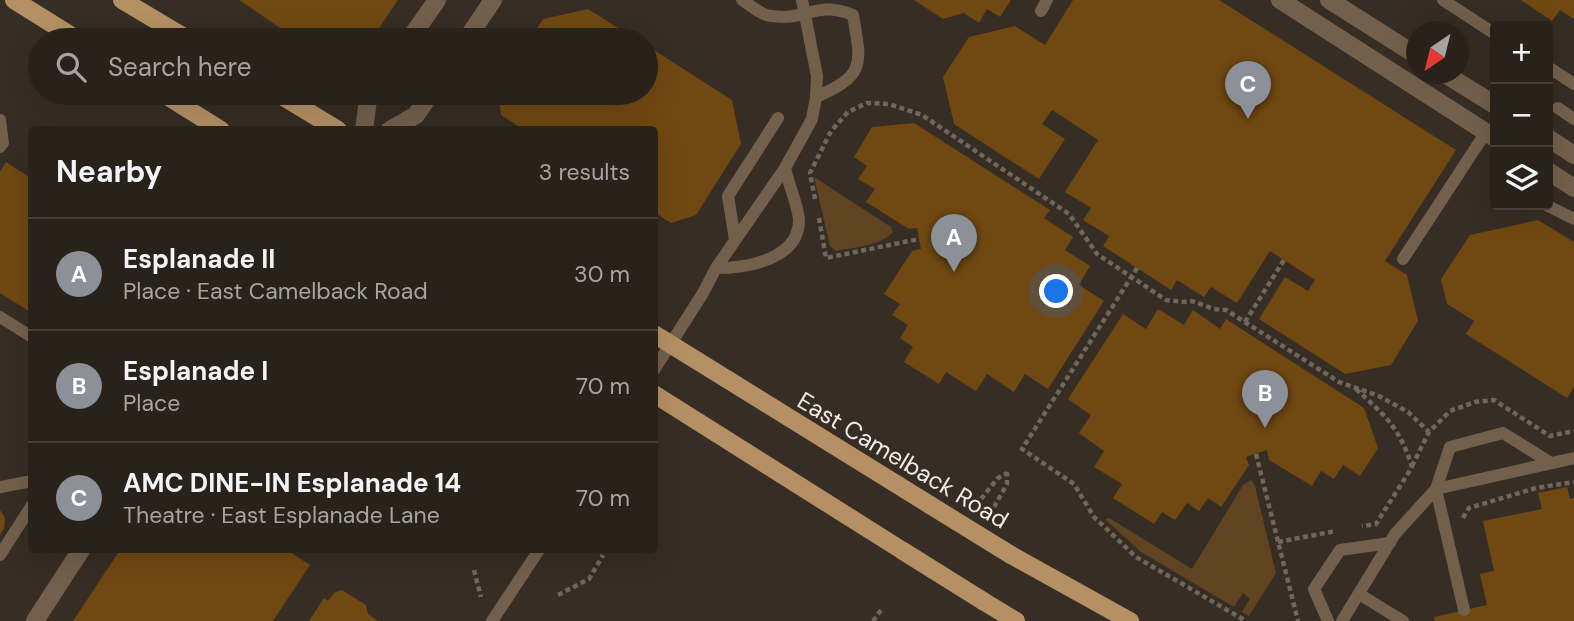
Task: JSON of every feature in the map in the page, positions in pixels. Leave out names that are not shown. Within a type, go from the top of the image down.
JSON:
[{"type":"main road","points":[[14,0],[59,28]]},
{"type":"main road","points":[[122,0],[169,28]]},
{"type":"main road","points":[[181,105],[215,126]]},
{"type":"main road","points":[[297,105],[332,126]]},
{"type":"main road","name":"East Camelback Road","points":[[662,339],[1012,555],[1130,621]]},
{"type":"main road","points":[[658,397],[1016,621]]},
{"type":"street","points":[[417,28],[437,0]]},
{"type":"street","points":[[474,28],[494,0]]},
{"type":"street","points":[[1280,0],[1490,128]]},
{"type":"street","points":[[1329,0],[1406,49]]},
{"type":"street","points":[[1461,84],[1490,102]]},
{"type":"street","points":[[365,126],[368,105]]},
{"type":"street","points":[[397,126],[416,115],[423,105]]},
{"type":"street","points":[[1553,141],[1574,155]]},
{"type":"street","points":[[1553,174],[1574,188]]},
{"type":"street","points":[[35,621],[78,553]]},
{"type":"lane","points":[[742,0],[768,16],[823,3],[839,5],[853,15],[860,57],[853,73],[838,88],[817,97]]},
{"type":"lane","points":[[1443,0],[1490,31]]},
{"type":"lane","points":[[662,339],[703,293],[716,268],[785,167],[812,119],[817,97],[817,76],[803,6]]},
{"type":"lane","points":[[1553,70],[1574,84]]},
{"type":"lane","points":[[1558,108],[1574,119]]},
{"type":"lane","points":[[735,240],[728,197],[778,118]]},
{"type":"lane","points":[[0,120],[3,143],[0,147]]},
{"type":"lane","points":[[1403,259],[1490,132]]},
{"type":"lane","points":[[716,268],[761,262],[781,253],[796,234],[799,219],[785,167]]},
{"type":"lane","points":[[1553,208],[1574,219]]},
{"type":"lane","points":[[0,317],[28,334]]},
{"type":"lane","points":[[1342,621],[1390,543],[1436,489],[1450,447],[1503,433],[1551,463]]},
{"type":"lane","points":[[1436,489],[1574,458]]},
{"type":"lane","points":[[0,487],[28,482]]},
{"type":"lane","points":[[1436,489],[1464,610]]},
{"type":"lane","points":[[0,555],[28,511]]},
{"type":"lane","points":[[1328,621],[1314,589],[1340,550],[1390,543]]},
{"type":"lane","points":[[492,621],[537,553]]},
{"type":"lane","points":[[1359,594],[1403,621]]},
{"type":"path","points":[[919,239],[826,258],[810,173],[831,131],[848,112],[867,103],[889,104],[922,115],[1069,214],[1097,254],[1166,300],[1192,301],[1214,309],[1226,310],[1339,382],[1379,396],[1408,412],[1429,432]]},
{"type":"path","points":[[1245,322],[1284,260]]},
{"type":"path","points":[[1137,268],[1023,449],[1074,484],[1094,517],[1136,557],[1246,621]]},
{"type":"path","points":[[1352,528],[1376,524],[1412,467],[1407,450],[1393,423],[1353,387]]},
{"type":"path","points":[[1256,454],[1298,621]]},
{"type":"path","points":[[981,499],[998,478],[1007,472],[1007,484],[994,507]]},
{"type":"path","points":[[1463,518],[1469,508],[1536,488],[1574,482]]},
{"type":"path","points":[[1278,542],[1339,530]]},
{"type":"path","points":[[558,595],[589,579],[603,555]]},
{"type":"path","points":[[474,570],[481,597]]},
{"type":"path","points":[[873,621],[881,610]]},
{"type":"shaded area","points":[[814,177],[891,227],[893,232],[874,243],[836,251],[830,246]]},
{"type":"shaded area","points":[[1251,480],[1255,486],[1276,573],[1249,616],[1242,612],[1250,599],[1243,593],[1234,607],[1141,552],[1105,519],[1109,518],[1192,569],[1243,485]]},
{"type":"building","points":[[239,0],[398,0],[379,28],[280,28]]},
{"type":"building","points":[[914,0],[1011,0],[1000,17],[987,9],[979,23],[964,13],[943,19]]},
{"type":"building","points":[[1073,0],[1219,0],[1456,150],[1385,261],[1407,275],[1418,321],[1391,365],[1345,374],[1259,319],[1285,277],[1308,291],[1315,280],[1270,251],[1237,303],[1211,287],[1204,297],[1177,280],[1171,290],[1103,246],[1109,236],[1083,220],[1091,208],[1065,192],[1098,140],[1052,110],[1042,124],[1065,139],[1039,179],[954,124],[943,77],[969,37],[1015,26],[1045,45]]},
{"type":"building","points":[[1521,0],[1574,0],[1574,19],[1560,10],[1552,21]]},
{"type":"building","points":[[588,9],[618,28],[537,28],[543,19]]},
{"type":"building","points":[[658,53],[732,100],[741,144],[696,215],[671,223],[658,215],[658,126],[518,126],[501,115],[500,105],[658,105]]},
{"type":"building","points":[[914,123],[1050,210],[1044,218],[1073,237],[1065,250],[1090,266],[1079,285],[1104,301],[1048,389],[1025,374],[1014,392],[987,374],[976,391],[946,372],[939,384],[904,362],[913,347],[900,338],[908,325],[892,315],[900,304],[884,294],[912,251],[921,249],[917,228],[909,229],[866,202],[875,189],[858,179],[867,166],[854,157],[872,127]]},
{"type":"building","points":[[6,162],[28,176],[28,310],[0,293],[0,172]]},
{"type":"building","points":[[1538,220],[1574,242],[1574,387],[1567,398],[1466,334],[1474,321],[1447,304],[1441,279],[1470,235]]},
{"type":"building","points":[[1158,309],[1184,325],[1193,310],[1220,329],[1226,319],[1364,408],[1378,448],[1360,476],[1343,465],[1334,479],[1321,471],[1312,486],[1269,460],[1267,450],[1246,457],[1249,465],[1221,507],[1208,498],[1199,511],[1187,503],[1175,520],[1162,512],[1154,524],[1113,498],[1122,484],[1094,467],[1104,451],[1079,433],[1091,415],[1068,399],[1123,314],[1146,329]]},
{"type":"building","points":[[1567,487],[1570,499],[1574,498],[1574,621],[1435,621],[1434,617],[1487,605],[1480,574],[1494,571],[1483,521],[1542,509],[1538,493]]},
{"type":"building","points":[[0,510],[5,518],[0,535]]},
{"type":"building","points":[[118,553],[292,553],[310,565],[273,621],[73,621]]},
{"type":"building","points":[[342,590],[366,605],[368,614],[378,621],[309,621],[324,598],[328,601],[335,592]]},
{"type":"place","name":"AMC DINE-IN Esplanade 14","points":[[1248,119]]},
{"type":"place","name":"Esplanade II","points":[[954,272]]},
{"type":"place","name":"Esplanade I","points":[[1265,428]]}]
